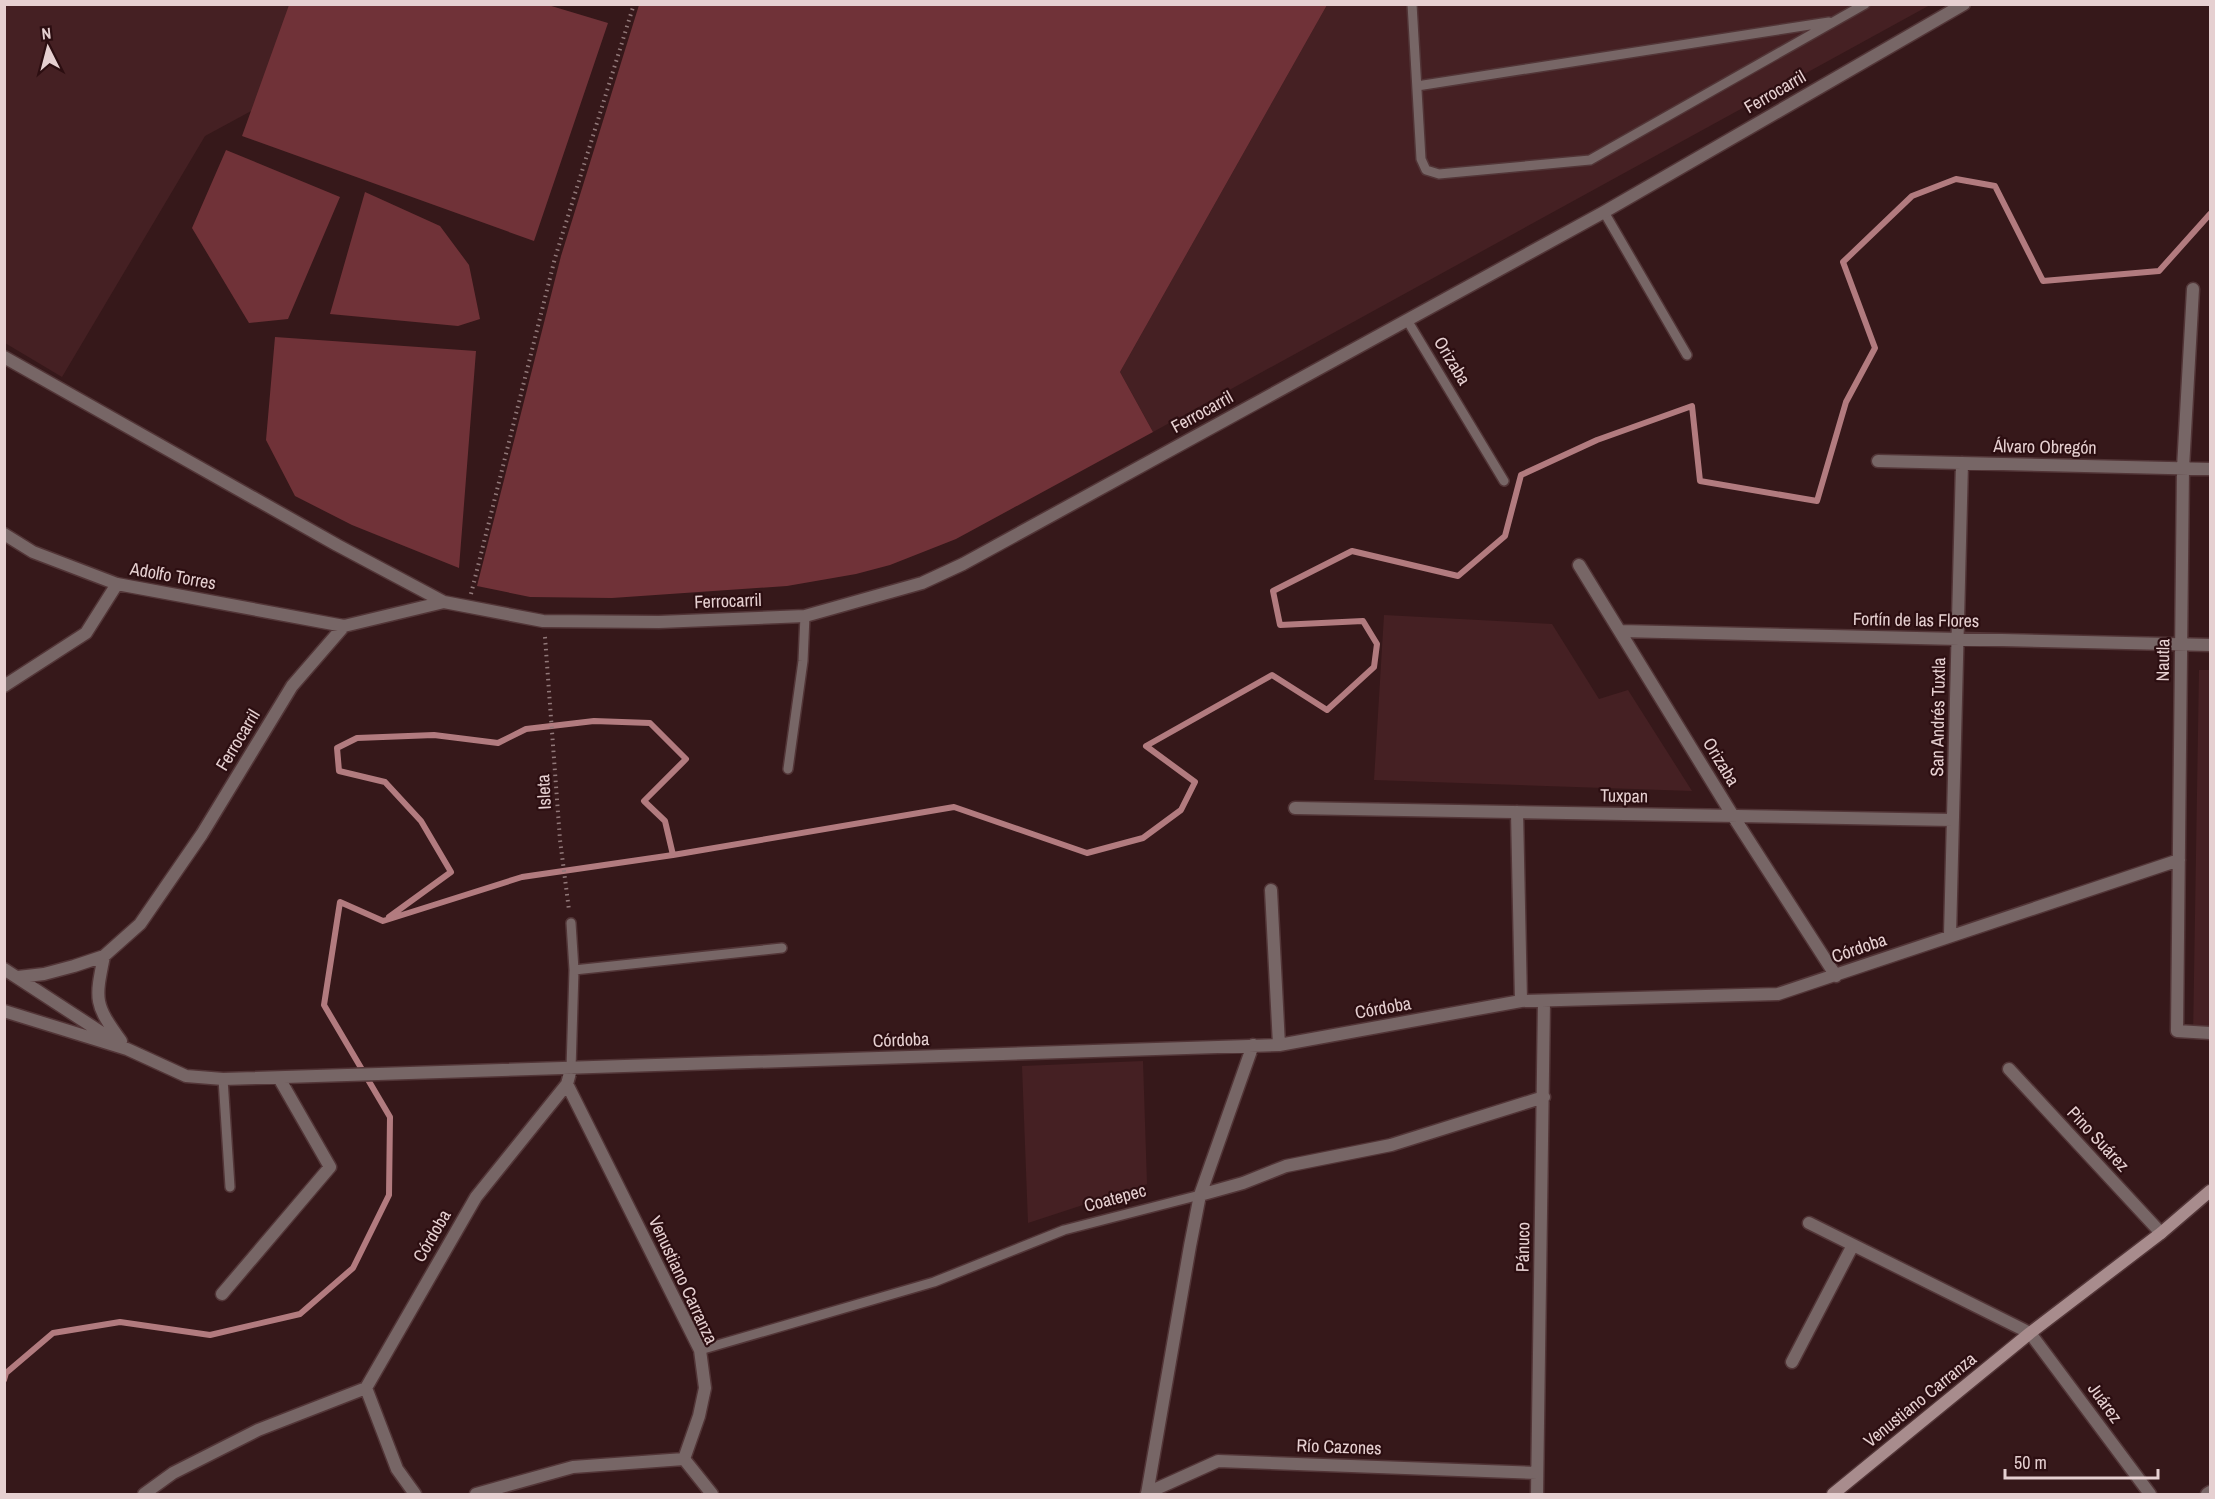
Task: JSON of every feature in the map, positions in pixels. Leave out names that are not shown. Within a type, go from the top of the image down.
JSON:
[{"type":"main road","name":"Venustiano Carranza","points":[[1833,1494],[2030,1333],[2161,1233],[2211,1191]]},
{"type":"street","name":"Ferrocarril","points":[[4,357],[327,539],[444,602],[543,621],[659,621],[805,616],[922,583],[963,564],[1604,212],[1964,4]]},
{"type":"street","name":"Nautla","points":[[2193,289],[2183,468],[2177,1031],[2211,1033]]},
{"type":"street","name":"Álvaro Obregón","points":[[1878,461],[2211,469]]},
{"type":"street","name":"San Andrés Tuxtla","points":[[1950,935],[1962,463]]},
{"type":"street","name":"Adolfo Torres","points":[[4,534],[33,552],[117,584],[344,626]]},
{"type":"street","name":"Orizaba","points":[[1579,565],[1836,976]]},
{"type":"street","points":[[4,686],[86,633],[117,584]]},
{"type":"street","name":"Ferrocarril","points":[[18,977],[44,974],[104,956],[140,924],[202,834],[292,686],[344,626],[444,602]]},
{"type":"street","name":"Fortín de las Flores","points":[[1620,631],[2211,645]]},
{"type":"street","name":"Tuxpan","points":[[1295,808],[1953,820]]},
{"type":"street","points":[[1517,812],[1521,1001]]},
{"type":"street","name":"Córdoba","points":[[279,1078],[1279,1045],[1521,1001],[1778,994],[2179,860]]},
{"type":"street","points":[[1271,890],[1279,1045]]},
{"type":"street","points":[[104,956],[97,992],[102,1016],[127,1049]]},
{"type":"street","points":[[4,969],[127,1049]]},
{"type":"street","name":"Pánuco","points":[[1537,1494],[1544,1001]]},
{"type":"street","points":[[4,1011],[127,1049],[186,1076],[223,1079],[279,1078],[330,1167],[222,1294]]},
{"type":"street","points":[[1147,1493],[1200,1195],[1253,1045]]},
{"type":"street","points":[[567,1084],[571,1069]]},
{"type":"street","name":"Pino Suárez","points":[[2009,1069],[2161,1233]]},
{"type":"street","name":"Córdoba","points":[[366,1388],[476,1197],[567,1084]]},
{"type":"street","name":"Venustiano Carranza","points":[[567,1084],[700,1350],[705,1388],[699,1416],[684,1459]]},
{"type":"street","name":"Coatepec","points":[[1200,1195],[1243,1183],[1287,1166],[1391,1145],[1544,1097]]},
{"type":"street","points":[[1809,1223],[2030,1333]]},
{"type":"street","points":[[1792,1362],[1853,1245]]},
{"type":"street","name":"Juárez","points":[[2030,1333],[2150,1494]]},
{"type":"street","points":[[144,1494],[172,1473],[258,1430],[366,1388],[397,1469],[415,1494]]},
{"type":"street","points":[[476,1494],[573,1467],[684,1459],[712,1494]]},
{"type":"street","name":"Río Cazones","points":[[1147,1493],[1218,1461],[1537,1473]]},
{"type":"lane","points":[[1412,4],[1420,159],[1426,170],[1439,174],[1590,160],[1865,4]]},
{"type":"lane","points":[[1417,86],[1835,21]]},
{"type":"lane","points":[[1604,212],[1687,355]]},
{"type":"lane","name":"Orizaba","points":[[1407,320],[1504,481]]},
{"type":"lane","points":[[788,769],[803,661],[805,616]]},
{"type":"lane","points":[[571,923],[574,970],[571,1069]]},
{"type":"lane","points":[[574,970],[782,948]]},
{"type":"lane","points":[[223,1079],[230,1187]]},
{"type":"lane","name":"Coatepec","points":[[700,1350],[934,1282],[1064,1230],[1200,1195]]},
{"type":"path","points":[[468,606],[555,258],[633,4]]},
{"type":"path","name":"Isleta","points":[[543,621],[550,682],[560,840],[571,923]]},
{"type":"shaded area","points":[[639,4],[1327,5],[1120,372],[1153,432],[956,539],[890,565],[856,574],[787,586],[612,598],[530,597],[477,586],[561,256]]},
{"type":"shaded area","points":[[5,5],[290,5],[253,110],[205,136],[62,377],[5,343]]},
{"type":"shaded area","points":[[289,5],[548,5],[608,23],[534,241],[242,136]]},
{"type":"shaded area","points":[[1327,5],[1930,5],[1153,432],[1120,372]]},
{"type":"shaded area","points":[[226,150],[340,197],[288,319],[249,323],[192,228]]},
{"type":"shaded area","points":[[365,192],[440,226],[469,265],[480,319],[458,326],[330,314]]},
{"type":"shaded area","points":[[275,337],[476,351],[459,568],[352,525],[295,496],[266,440]]},
{"type":"shaded area","points":[[1384,615],[1552,624],[1599,699],[1628,690],[1692,791],[1374,780]]},
{"type":"shaded area","points":[[2199,670],[2210,670],[2210,1040],[2193,1039]]},
{"type":"shaded area","points":[[1143,1061],[1147,1184],[1028,1223],[1022,1066]]},
{"type":"waterway","points":[[4,1380],[6,1373],[53,1333],[120,1322],[210,1335],[300,1314],[353,1268],[389,1195],[390,1117],[324,1005],[340,902],[383,921],[522,877],[673,855],[954,807],[1087,853],[1143,838],[1181,810],[1195,782],[1146,746],[1272,675],[1327,710],[1374,667],[1377,644],[1363,621],[1280,625],[1273,591],[1352,551],[1458,576],[1505,536],[1521,475],[1597,440],[1692,406],[1700,481],[1817,501],[1846,402],[1875,348],[1843,262],[1912,196],[1956,179],[1995,186],[2043,281],[2159,271],[2210,214]]},
{"type":"waterway","points":[[389,917],[451,872],[421,821],[385,782],[339,771],[337,748],[357,738],[434,735],[498,743],[526,729],[594,721],[650,723],[686,759],[644,801],[665,821],[673,855]]}]
